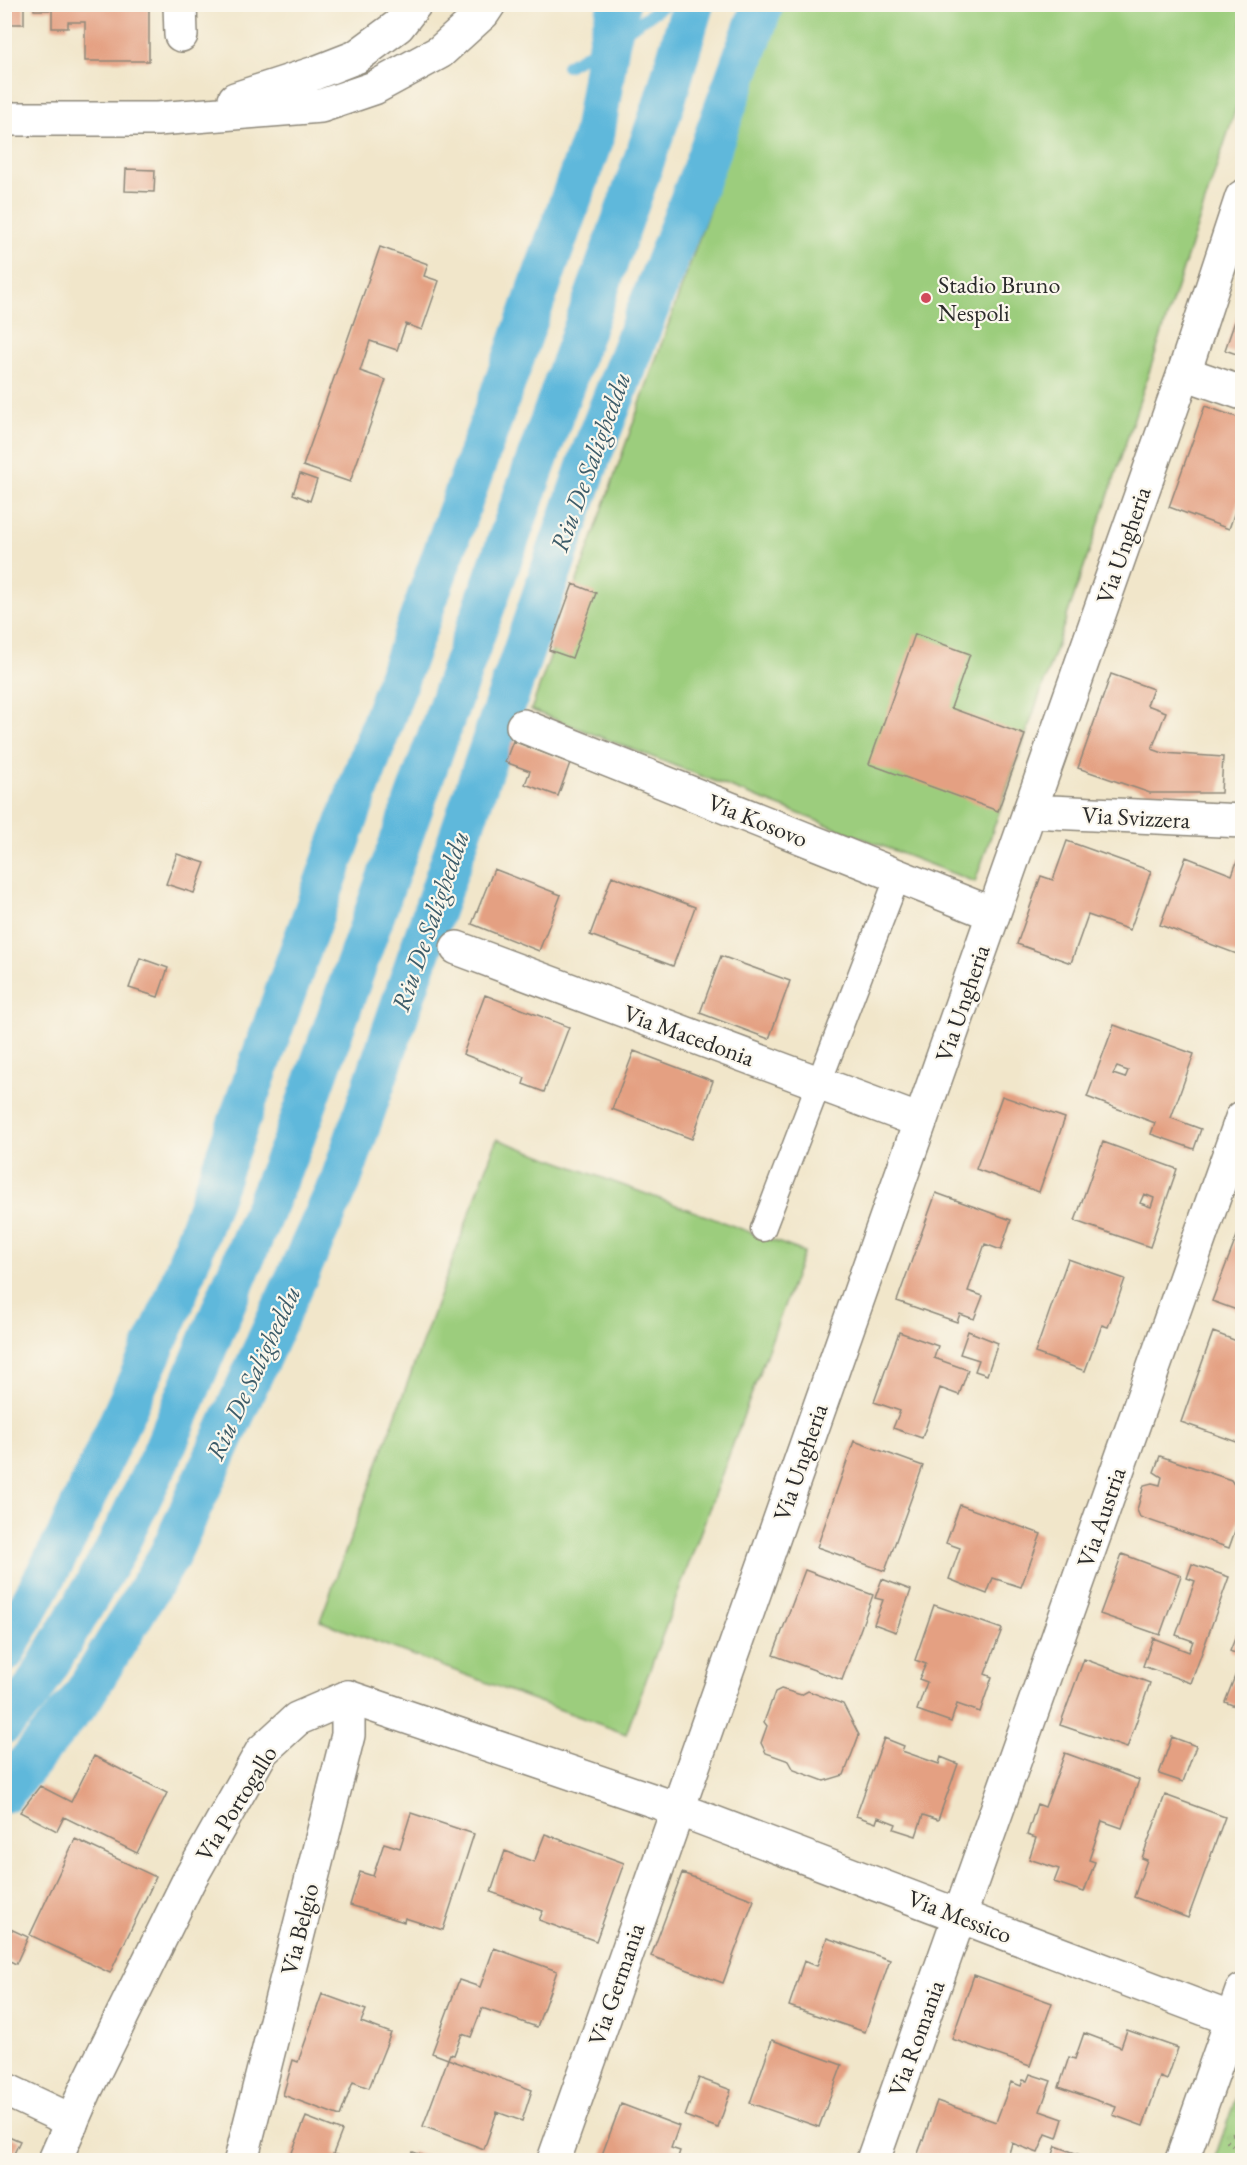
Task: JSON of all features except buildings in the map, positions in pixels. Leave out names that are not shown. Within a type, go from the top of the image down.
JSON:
[{"type":"street","points":[[158,119],[260,92],[356,57],[398,26],[415,4]]},
{"type":"street","points":[[4,119],[158,119],[321,106],[374,88],[440,52],[483,13],[489,4]]},
{"type":"street","name":"Via Ungheria","points":[[678,1809],[1184,373],[1242,197]]},
{"type":"street","points":[[1184,373],[1242,393]]},
{"type":"street","name":"Via Kosovo","points":[[523,726],[993,914]]},
{"type":"street","name":"Via Svizzera","points":[[1030,811],[1242,822]]},
{"type":"street","name":"Via Macedonia","points":[[457,948],[920,1121]]},
{"type":"street","name":"Via Austria","points":[[961,1916],[1242,1118]]},
{"type":"street","points":[[348,1697],[678,1809]]},
{"type":"street","name":"Via Portogallo","points":[[55,2160],[85,2091],[188,1882],[262,1751],[297,1719],[348,1697]]},
{"type":"street","name":"Via Belgio","points":[[241,2160],[348,1736],[348,1697]]},
{"type":"street","name":"Via Messico","points":[[678,1809],[961,1916],[1239,2011]]},
{"type":"street","name":"Via Germania","points":[[554,2160],[678,1809]]},
{"type":"street","name":"Via Romania","points":[[873,2160],[961,1916]]},
{"type":"street","points":[[1182,2160],[1239,2011]]},
{"type":"street","points":[[4,2089],[55,2113],[70,2124]]},
{"type":"lane","points":[[763,1229],[898,876]]},
{"type":"green space","name":"Stadio Bruno Nespoli","points":[[782,5],[1242,5],[1242,90],[1105,506],[975,882],[531,710]]},
{"type":"green space","points":[[497,1139],[804,1252],[626,1734],[320,1621]]},
{"type":"green space","points":[[1242,2080],[1242,2160],[1214,2160]]},
{"type":"waterway","name":"Riu De Saligheddu","points":[[4,1652],[68,1535],[172,1307],[594,135],[609,42],[619,4]]},
{"type":"waterway","points":[[567,66],[609,42],[666,4]]},
{"type":"waterway","name":"Riu De Saligheddu","points":[[4,1723],[32,1692],[114,1553],[162,1454],[295,1136],[662,110],[693,4]]},
{"type":"waterway","name":"Riu De Saligheddu","points":[[4,1792],[82,1698],[169,1556],[341,1180],[591,455],[702,171],[763,4]]},
{"type":"place","name":"Stadio Bruno Nespoli","points":[[926,298]]}]
